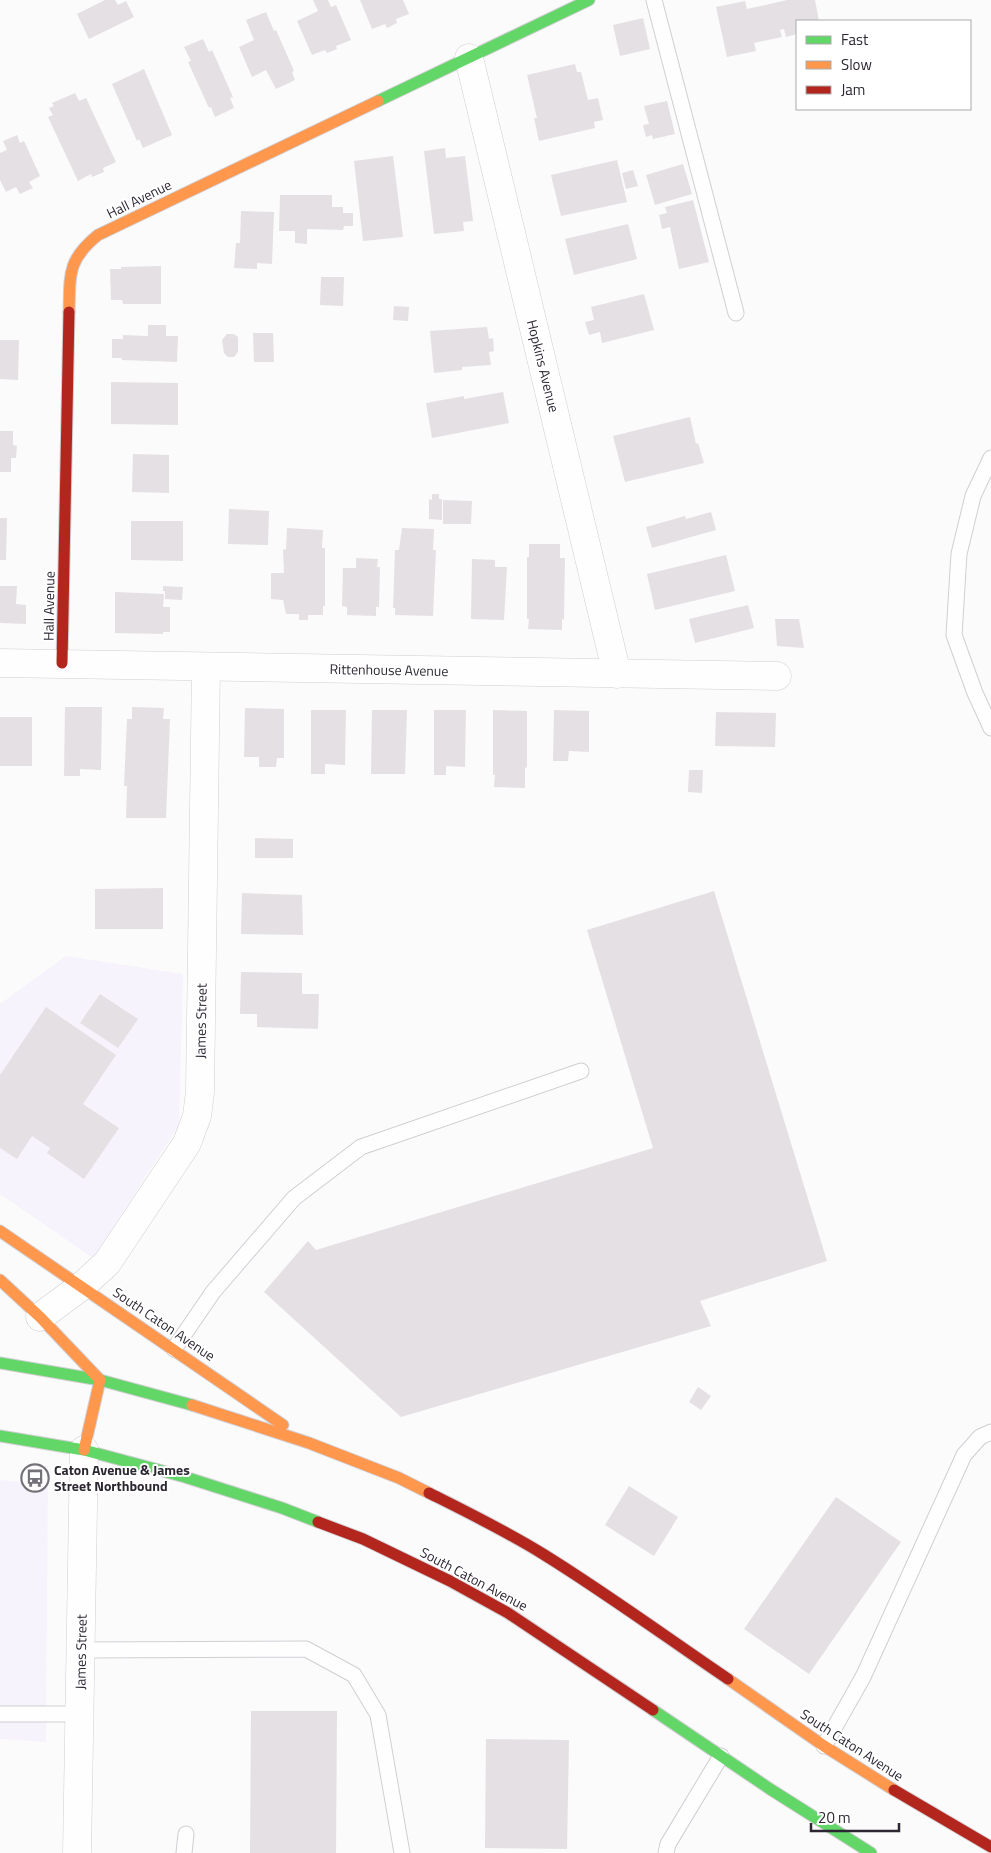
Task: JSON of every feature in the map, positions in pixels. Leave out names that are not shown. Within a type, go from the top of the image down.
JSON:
[{"type":"main road","name":"Hall Avenue","points":[[62,663],[70,273],[74,260],[84,246],[98,235],[589,0]]},
{"type":"main road","name":"South Caton Avenue","points":[[0,1231],[309,1443]]},
{"type":"main road","points":[[0,1280],[40,1316],[100,1380],[84,1450]]},
{"type":"main road","name":"South Caton Avenue","points":[[0,1363],[100,1380],[200,1407],[309,1443],[399,1478],[480,1519],[541,1553],[600,1591],[824,1746],[914,1803],[991,1847]]},
{"type":"main road","name":"South Caton Avenue","points":[[0,1436],[84,1450],[185,1477],[282,1508],[363,1539],[450,1581],[508,1612],[770,1790],[871,1853]]},
{"type":"street","name":"Hopkins Avenue","points":[[469,58],[617,674]]},
{"type":"street","name":"Rittenhouse Avenue","points":[[0,663],[777,676]]},
{"type":"street","name":"James Street","points":[[40,1316],[82,1286],[107,1262],[187,1143],[197,1116],[200,1092],[206,667]]},
{"type":"street","name":"James Street","points":[[77,1853],[84,1450]]},
{"type":"lane","points":[[654,0],[736,313]]},
{"type":"lane","points":[[991,458],[973,496],[959,554],[954,635],[975,693],[991,728]]},
{"type":"lane","points":[[174,1349],[213,1292],[294,1198],[361,1147],[581,1071]]},
{"type":"lane","points":[[824,1746],[863,1676],[964,1455],[980,1436],[991,1432]]},
{"type":"lane","points":[[80,1650],[306,1649],[354,1675],[378,1715],[402,1853]]},
{"type":"lane","points":[[0,1714],[80,1714]]},
{"type":"lane","points":[[666,1853],[668,1844],[721,1756]]},
{"type":"lane","points":[[184,1853],[186,1834]]},
{"type":"shaded area","points":[[66,956],[183,974],[179,1125],[93,1258],[0,1194],[0,1004]]},
{"type":"shaded area","points":[[0,1480],[48,1484],[46,1742],[0,1739]]},
{"type":"building","points":[[105,0],[115,0],[118,5],[126,1],[134,17],[89,39],[77,14]]},
{"type":"building","points":[[313,0],[328,0],[331,7],[336,5],[351,40],[336,46],[337,49],[327,53],[325,50],[312,55],[297,21],[318,11]]},
{"type":"building","points":[[360,0],[403,0],[409,14],[396,19],[397,23],[387,28],[385,24],[372,29]]},
{"type":"building","points":[[787,0],[815,0],[819,20],[796,20],[796,34],[786,37],[784,29],[780,30],[782,37],[754,43],[756,51],[727,57],[716,7],[745,1],[747,9]]},
{"type":"building","points":[[266,12],[294,71],[292,72],[295,80],[276,89],[266,70],[252,77],[239,47],[254,40],[246,20]]},
{"type":"building","points":[[643,18],[650,49],[620,56],[613,25]]},
{"type":"building","points":[[203,39],[209,52],[212,50],[233,97],[230,98],[234,108],[215,117],[188,62],[191,61],[184,47]]},
{"type":"building","points":[[575,64],[577,72],[581,72],[588,100],[598,98],[603,120],[594,122],[595,128],[539,141],[534,118],[537,118],[527,75]]},
{"type":"building","points":[[144,69],[172,135],[143,148],[139,139],[137,141],[112,84]]},
{"type":"building","points":[[75,93],[79,101],[86,98],[116,162],[103,168],[104,172],[92,177],[91,174],[78,181],[48,117],[53,115],[49,108],[54,106],[52,103]]},
{"type":"building","points":[[667,101],[675,134],[653,139],[652,135],[646,137],[643,125],[649,124],[644,106]]},
{"type":"building","points":[[17,135],[20,143],[24,141],[40,176],[29,182],[33,188],[20,194],[16,187],[6,192],[0,180],[0,153],[7,150],[3,141]]},
{"type":"building","points":[[445,148],[446,158],[465,156],[473,221],[463,222],[464,231],[434,234],[424,151]]},
{"type":"building","points":[[393,156],[403,237],[363,241],[354,161]]},
{"type":"building","points":[[617,160],[627,202],[561,216],[551,175]]},
{"type":"building","points":[[683,164],[692,194],[655,205],[646,175]]},
{"type":"building","points":[[633,170],[638,186],[626,189],[622,173]]},
{"type":"building","points":[[280,195],[332,195],[332,207],[343,207],[343,213],[353,213],[353,226],[344,226],[343,230],[307,229],[307,244],[295,243],[295,231],[279,231]]},
{"type":"building","points":[[693,200],[709,262],[679,269],[670,227],[662,229],[659,215],[667,213],[665,207]]},
{"type":"building","points":[[241,211],[274,212],[272,264],[257,263],[257,269],[234,268],[236,243],[240,243]]},
{"type":"building","points":[[628,224],[637,259],[574,275],[565,239]]},
{"type":"building","points":[[161,266],[161,304],[123,304],[122,300],[111,300],[110,269]]},
{"type":"building","points":[[321,277],[344,277],[343,306],[320,305]]},
{"type":"building","points":[[644,294],[654,330],[602,343],[600,332],[589,335],[585,322],[594,320],[591,307]]},
{"type":"building","points":[[394,306],[409,307],[408,321],[393,320]]},
{"type":"building","points":[[148,325],[166,325],[166,336],[178,336],[177,362],[112,358],[112,339],[123,339],[123,335],[148,336]]},
{"type":"building","points":[[487,327],[489,339],[493,338],[494,351],[489,352],[491,365],[462,367],[462,370],[434,373],[430,331]]},
{"type":"building","points":[[253,333],[273,333],[274,362],[254,362]]},
{"type":"building","points":[[227,334],[234,334],[238,337],[238,352],[234,357],[228,357],[224,353],[222,340]]},
{"type":"building","points":[[0,340],[19,340],[18,380],[0,379]]},
{"type":"building","points":[[111,382],[178,383],[178,425],[111,424]]},
{"type":"building","points":[[503,392],[509,423],[432,438],[426,403],[464,396],[464,399]]},
{"type":"building","points":[[690,417],[696,444],[698,443],[704,463],[625,482],[613,436]]},
{"type":"building","points":[[0,431],[13,431],[13,445],[17,446],[16,458],[11,458],[11,472],[0,472]]},
{"type":"building","points":[[133,454],[169,455],[169,493],[132,492]]},
{"type":"building","points":[[432,494],[439,494],[439,499],[442,499],[442,520],[429,519],[429,499],[432,500]]},
{"type":"building","points":[[443,500],[472,501],[471,524],[443,524]]},
{"type":"building","points":[[229,509],[269,511],[268,545],[228,544]]},
{"type":"building","points":[[711,512],[716,530],[652,548],[646,527],[685,516],[686,519]]},
{"type":"building","points":[[0,518],[7,518],[6,560],[0,560]]},
{"type":"building","points":[[131,521],[183,521],[183,561],[131,560]]},
{"type":"building","points":[[287,528],[323,530],[322,548],[325,548],[325,606],[323,606],[323,615],[308,615],[308,620],[299,620],[299,614],[286,614],[283,600],[271,599],[271,573],[284,573],[283,550],[286,549]]},
{"type":"building","points":[[402,528],[434,529],[433,550],[436,550],[433,616],[395,615],[395,608],[393,608],[395,550],[399,550]]},
{"type":"building","points":[[529,544],[560,544],[560,558],[565,558],[564,620],[562,619],[562,630],[528,629],[527,557],[529,557]]},
{"type":"building","points":[[726,555],[735,591],[655,610],[647,574]]},
{"type":"building","points":[[356,558],[378,559],[377,567],[380,567],[379,607],[376,607],[376,616],[347,615],[347,607],[342,606],[343,568],[356,568]]},
{"type":"building","points":[[472,559],[495,560],[495,567],[507,567],[504,620],[471,619]]},
{"type":"building","points":[[0,586],[17,586],[16,604],[26,605],[26,624],[0,623]]},
{"type":"building","points":[[163,586],[183,587],[182,600],[165,599]]},
{"type":"building","points":[[115,592],[164,594],[163,607],[170,607],[170,632],[163,632],[163,634],[115,633]]},
{"type":"building","points":[[748,605],[754,628],[695,643],[689,619]]},
{"type":"building","points":[[775,619],[799,619],[804,648],[777,646]]},
{"type":"building","points":[[65,707],[102,707],[101,770],[80,769],[80,776],[64,776]]},
{"type":"building","points":[[132,707],[164,708],[163,719],[170,719],[166,818],[126,818],[127,786],[124,786],[127,719],[132,719]]},
{"type":"building","points":[[245,708],[284,709],[284,758],[277,758],[276,767],[259,767],[259,757],[244,757]]},
{"type":"building","points":[[311,710],[346,710],[345,765],[325,764],[325,774],[311,774]]},
{"type":"building","points":[[372,710],[407,710],[405,774],[371,774]]},
{"type":"building","points":[[434,710],[466,710],[465,767],[446,766],[446,775],[434,775]]},
{"type":"building","points":[[493,710],[527,711],[525,788],[494,787]]},
{"type":"building","points":[[554,710],[589,711],[589,752],[569,751],[568,761],[553,761]]},
{"type":"building","points":[[716,712],[776,713],[775,747],[715,746]]},
{"type":"building","points":[[0,717],[32,717],[32,766],[0,766]]},
{"type":"building","points":[[689,770],[703,770],[702,793],[688,792]]},
{"type":"building","points":[[255,838],[293,839],[293,858],[255,858]]},
{"type":"building","points":[[163,888],[163,929],[95,929],[95,889]]},
{"type":"building","points":[[714,891],[827,1261],[700,1301],[711,1326],[401,1417],[264,1292],[308,1241],[316,1250],[653,1148],[587,930]]},
{"type":"building","points":[[242,893],[302,895],[303,935],[241,934]]},
{"type":"building","points":[[241,972],[302,973],[302,994],[319,994],[318,1029],[257,1027],[257,1014],[240,1014]]},
{"type":"building","points":[[100,994],[138,1019],[118,1048],[80,1023]]},
{"type":"building","points":[[46,1007],[116,1055],[83,1104],[119,1128],[84,1179],[47,1153],[50,1148],[32,1136],[17,1159],[0,1148],[0,1075]]},
{"type":"building","points":[[698,1387],[711,1396],[701,1410],[689,1402]]},
{"type":"building","points":[[629,1486],[678,1517],[654,1556],[605,1525]]},
{"type":"building","points":[[836,1497],[901,1542],[809,1674],[744,1629]]},
{"type":"building","points":[[251,1711],[337,1711],[336,1853],[250,1853]]},
{"type":"building","points":[[486,1739],[569,1740],[567,1849],[485,1848]]},
{"type":"traffic: fast","points":[[378,101],[589,0]]},
{"type":"traffic: fast","points":[[0,1363],[100,1380],[192,1405]]},
{"type":"traffic: fast","points":[[0,1436],[84,1450],[185,1477],[282,1508],[318,1522]]},
{"type":"traffic: fast","points":[[653,1710],[770,1789],[871,1853]]},
{"type":"traffic: slow","points":[[69,312],[70,278],[75,261],[88,244],[98,235],[378,101]]},
{"type":"traffic: slow","points":[[0,1231],[283,1425]]},
{"type":"traffic: slow","points":[[0,1280],[40,1317],[100,1380]]},
{"type":"traffic: slow","points":[[84,1450],[100,1380]]},
{"type":"traffic: slow","points":[[192,1405],[309,1443],[399,1478],[429,1493]]},
{"type":"traffic: slow","points":[[728,1679],[824,1746],[894,1790]]},
{"type":"traffic: jam","points":[[62,663],[69,312]]},
{"type":"traffic: jam","points":[[429,1493],[543,1554],[728,1679]]},
{"type":"traffic: jam","points":[[318,1522],[363,1539],[450,1581],[508,1613],[653,1710]]},
{"type":"traffic: jam","points":[[894,1790],[991,1847]]},
{"type":"place","name":"Caton Avenue & James Street Northbound","points":[[35,1478]]}]
